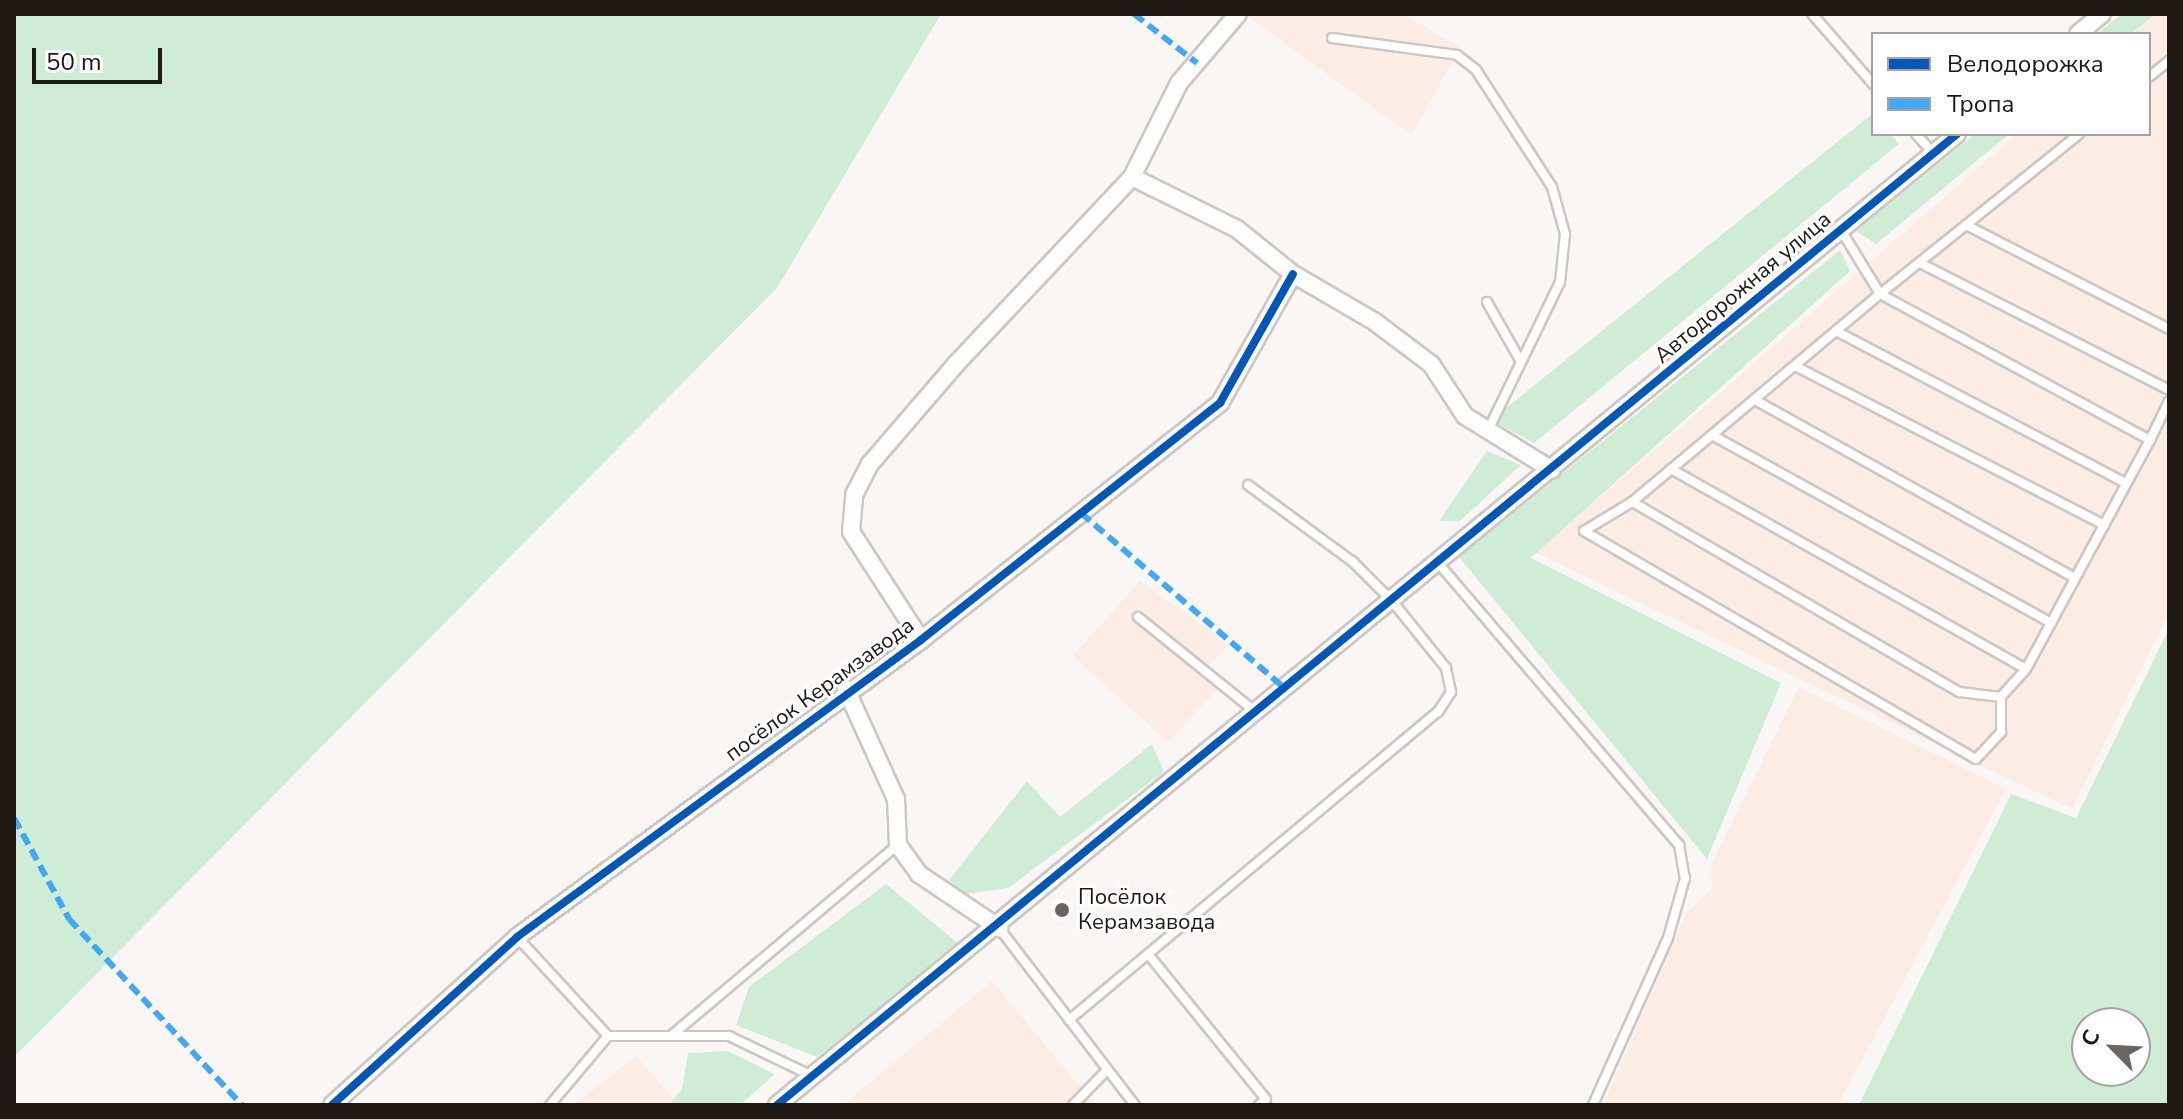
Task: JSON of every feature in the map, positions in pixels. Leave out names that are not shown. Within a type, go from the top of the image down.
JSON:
[{"type":"street","name":"посёлок Керамзавода","points":[[921,640],[851,532],[854,495],[870,464],[957,363],[1132,177],[1179,83],[1238,14]]},
{"type":"street","points":[[2080,32],[2102,14]]},
{"type":"street","name":"Автодорожная улица","points":[[1552,470],[1955,136]]},
{"type":"street","points":[[777,1105],[999,928],[1552,470],[1465,416],[1431,364],[1293,274],[1237,229],[1132,177]]},
{"type":"street","name":"посёлок Керамзавода","points":[[332,1105],[517,937],[846,689],[921,640],[1220,403],[1293,274]]},
{"type":"street","points":[[846,689],[896,799],[898,845],[919,874],[999,928]]},
{"type":"lane","points":[[1812,14],[1871,82]]},
{"type":"lane","points":[[1332,38],[1457,55],[1476,70],[1552,187],[1565,234],[1560,282],[1488,431]]},
{"type":"lane","points":[[2151,75],[2169,61]]},
{"type":"lane","points":[[1918,136],[1933,154]]},
{"type":"lane","points":[[2077,136],[1880,294],[1632,502],[1584,531],[1976,759],[2001,732],[2001,697],[2026,669],[2169,401]]},
{"type":"lane","points":[[1966,225],[2169,329]]},
{"type":"lane","points":[[1841,230],[1880,294],[2150,440]]},
{"type":"lane","points":[[1920,263],[2169,390]]},
{"type":"lane","points":[[1487,302],[1520,360]]},
{"type":"lane","points":[[1836,331],[2126,483]]},
{"type":"lane","points":[[1795,366],[2104,525]]},
{"type":"lane","points":[[1755,400],[2075,578]]},
{"type":"lane","points":[[1712,435],[2051,623]]},
{"type":"lane","points":[[1671,469],[2026,669]]},
{"type":"lane","points":[[1069,1020],[1438,712],[1451,692],[1446,668],[1393,602],[1353,562],[1248,485]]},
{"type":"lane","points":[[1632,502],[1959,692],[2001,697]]},
{"type":"lane","points":[[1439,564],[1679,845],[1685,878],[1668,938],[1593,1105]]},
{"type":"lane","points":[[1138,617],[1258,713]]},
{"type":"lane","points":[[671,1036],[898,845]]},
{"type":"lane","points":[[999,928],[1135,1105]]},
{"type":"lane","points":[[517,937],[608,1036],[729,1036],[813,1077]]},
{"type":"lane","points":[[1148,954],[1266,1099],[1259,1105]]},
{"type":"lane","points":[[550,1105],[608,1036]]},
{"type":"lane","points":[[1073,1105],[1107,1070]]},
{"type":"shaded area","points":[[1402,14],[1461,47],[1411,135],[1247,16]]},
{"type":"shaded area","points":[[2155,14],[2169,14],[2169,613],[2072,809],[1536,553],[2015,136],[2151,136],[2151,32],[2134,32]]},
{"type":"shaded area","points":[[1140,581],[1230,645],[1199,675],[1217,690],[1168,742],[1073,656]]},
{"type":"shaded area","points":[[1799,687],[2006,789],[1838,1105],[1603,1105],[1687,912],[1713,888],[1710,867]]},
{"type":"shaded area","points":[[992,981],[1095,1105],[843,1105]]},
{"type":"shaded area","points":[[636,1056],[679,1105],[574,1105]]},
{"type":"green space","points":[[14,14],[941,14],[777,288],[14,1057]]},
{"type":"green space","points":[[2121,14],[2155,14],[2133,32],[2099,32]]},
{"type":"green space","points":[[1871,115],[1871,136],[1892,136],[1899,144],[1534,443],[1491,420]]},
{"type":"green space","points":[[1973,136],[2007,136],[1876,244],[1856,231]]},
{"type":"green space","points":[[1840,250],[1850,271],[1531,558],[1781,683],[1707,859],[1459,557]]},
{"type":"green space","points":[[1487,451],[1521,465],[1460,521],[1439,521]]},
{"type":"green space","points":[[2169,629],[2169,1105],[1859,1105],[2011,794],[2076,818]]},
{"type":"green space","points":[[1152,744],[1164,772],[1008,888],[965,894],[949,880],[1027,781],[1060,817]]},
{"type":"green space","points":[[886,884],[959,944],[817,1057],[736,1025],[749,987]]},
{"type":"green space","points":[[728,1051],[775,1074],[740,1105],[669,1105],[682,1089],[688,1053]]},
{"type":"marked path","points":[[1134,14],[1197,63]]},
{"type":"marked path","points":[[1081,513],[1287,690]]},
{"type":"marked path","points":[[14,818],[69,919],[242,1105]]},
{"type":"cycle path","points":[[777,1105],[1955,136]]},
{"type":"cycle path","points":[[332,1105],[517,937],[921,640],[1220,403],[1293,274]]},
{"type":"place","name":"Посёлок Керамзавода","points":[[1062,910]]}]
